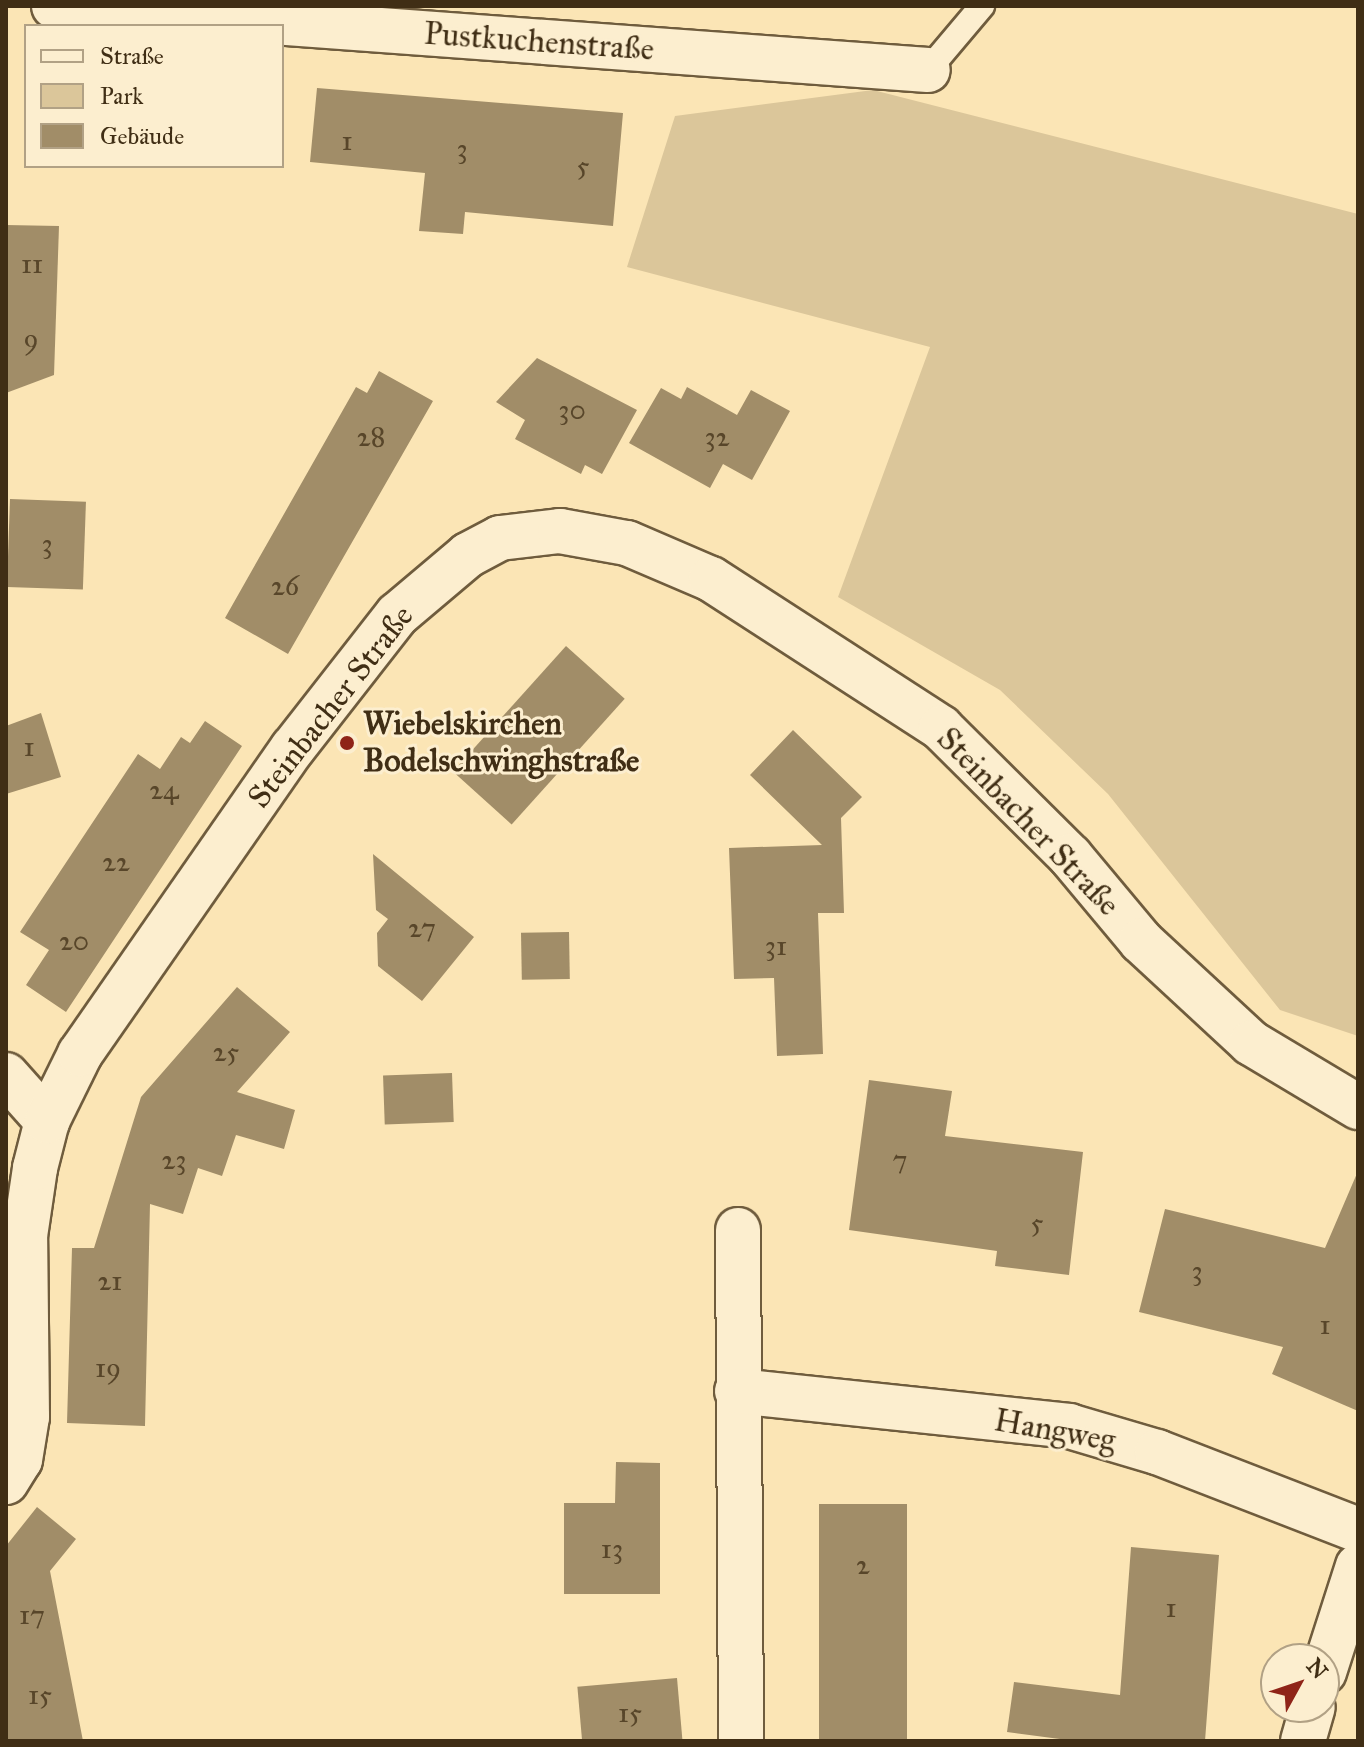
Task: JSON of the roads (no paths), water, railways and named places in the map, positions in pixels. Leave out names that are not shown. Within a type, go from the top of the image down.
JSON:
[{"type":"street","name":"Pustkuchenstraße","points":[[54,6],[928,70]]},
{"type":"street","name":"Steinbacher Straße","points":[[6,1482],[20,1460],[27,1417],[25,1236],[47,1121],[80,1054],[293,748],[397,615],[468,555],[500,538],[560,531],[627,543],[711,579],[941,728],[1070,856],[1141,941],[1251,1043],[1358,1107]]},
{"type":"street","points":[[6,1075],[47,1121]]},
{"type":"street","points":[[738,1230],[741,1741]]},
{"type":"street","name":"Hangweg","points":[[737,1391],[1069,1426],[1157,1452],[1358,1530]]},
{"type":"street","points":[[1333,1643],[1358,1566]]},
{"type":"lane","points":[[928,70],[982,6]]},
{"type":"place","name":"Wiebelskirchen Bodelschwinghstraße","points":[[347,743]]}]
